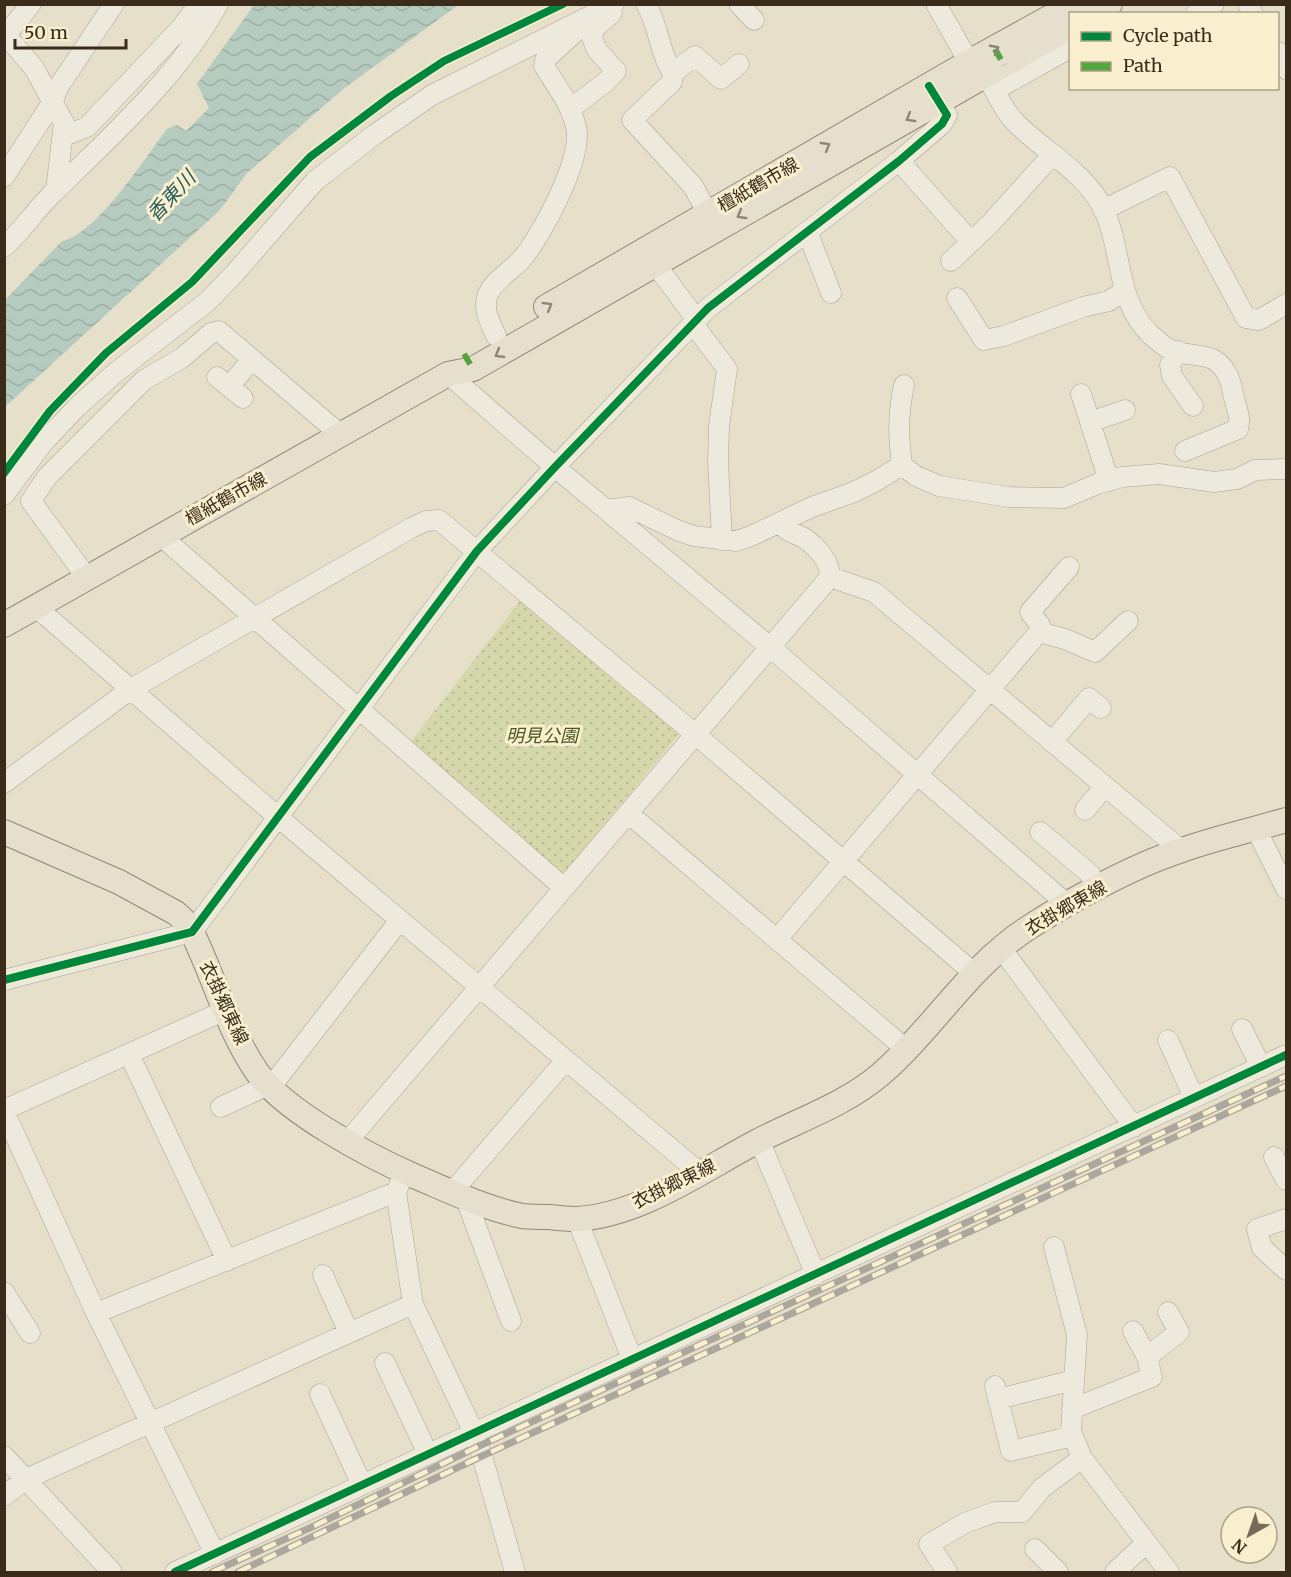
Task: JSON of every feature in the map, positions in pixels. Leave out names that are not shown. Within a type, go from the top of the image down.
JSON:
[{"type":"main road","name":"檀紙鶴市線","points":[[983,76],[1074,4]]},
{"type":"main road","points":[[1097,12],[1110,4]]},
{"type":"main road","name":"檀紙鶴市線","points":[[448,374],[464,354],[708,214],[934,94],[983,76],[1069,28]]},
{"type":"main road","name":"檀紙鶴市線","points":[[4,625],[448,374],[473,369],[655,264],[934,94]]},
{"type":"main road","name":"衣掛郷東線","points":[[4,832],[119,882],[176,913],[188,924],[256,1071],[296,1110],[347,1142],[400,1182],[459,1196],[526,1216],[577,1219],[637,1204],[700,1174],[759,1140],[847,1099],[879,1076],[907,1050],[1001,948],[1023,931],[1067,904],[1141,866],[1181,850],[1287,820]]},
{"type":"street","points":[[31,4],[6,36],[34,68],[64,123],[56,190]]},
{"type":"street","points":[[4,177],[52,103],[59,86],[114,4]]},
{"type":"street","points":[[64,136],[87,127],[180,29],[199,4]]},
{"type":"street","points":[[4,247],[56,190],[144,102],[187,51],[209,21],[218,4]]},
{"type":"street","points":[[4,495],[44,442],[77,407],[115,373],[208,302],[315,181],[374,135],[432,95],[614,4]]},
{"type":"street","points":[[570,109],[607,81],[616,71],[597,50],[592,38],[594,29],[611,15],[614,4]]},
{"type":"street","points":[[646,4],[673,74],[672,82],[632,120],[693,186],[708,214]]},
{"type":"street","points":[[739,4],[754,21]]},
{"type":"street","points":[[936,4],[1013,121],[1053,154],[1095,194],[1111,232],[1124,291],[1135,314],[1150,333],[1170,350],[1208,356],[1218,362],[1227,373],[1240,420],[1238,429],[1185,451]]},
{"type":"street","points":[[1200,12],[1214,4]]},
{"type":"street","points":[[496,336],[486,314],[487,297],[494,286],[536,242],[573,162],[577,129],[570,109],[544,66],[545,60],[589,17]]},
{"type":"street","points":[[983,76],[1069,49]]},
{"type":"street","points":[[1279,54],[1287,69]]},
{"type":"street","points":[[673,74],[695,56],[721,80],[739,64]]},
{"type":"street","points":[[4,980],[192,932],[477,551],[695,322],[730,289],[899,161],[942,124],[948,115],[934,94]]},
{"type":"street","points":[[951,261],[990,224],[1053,154]]},
{"type":"street","points":[[899,161],[971,242]]},
{"type":"street","points":[[1103,210],[1170,177],[1246,318],[1259,320],[1287,304]]},
{"type":"street","points":[[807,231],[831,293]]},
{"type":"street","points":[[655,264],[727,369],[719,426],[718,462],[722,540]]},
{"type":"street","points":[[957,298],[984,340],[1004,336],[1083,307],[1109,301],[1124,291]]},
{"type":"street","points":[[87,578],[31,501],[47,477],[144,380],[182,358],[211,333],[219,331],[341,435]]},
{"type":"street","points":[[1178,351],[1170,365],[1172,376],[1193,406]]},
{"type":"street","points":[[229,387],[252,359]]},
{"type":"street","points":[[448,374],[770,647],[1067,904]]},
{"type":"street","points":[[904,385],[898,413],[898,440],[902,465],[916,476],[939,486],[1009,497],[1064,498],[1122,477],[1159,474],[1214,482],[1237,478],[1255,470],[1287,469]]},
{"type":"street","points":[[1081,393],[1109,481]]},
{"type":"street","points":[[1090,422],[1125,410]]},
{"type":"street","points":[[606,510],[629,507],[694,536],[736,541],[812,507],[854,492],[902,465]]},
{"type":"street","points":[[4,783],[131,690],[426,521],[439,520],[696,734],[975,974]]},
{"type":"street","points":[[347,1142],[830,577],[830,567],[815,548],[804,538],[784,530],[780,523]]},
{"type":"street","points":[[161,536],[564,888]]},
{"type":"street","points":[[777,939],[1039,632],[1041,625],[1030,612],[1069,567]]},
{"type":"street","points":[[830,577],[874,592],[1181,850]]},
{"type":"street","points":[[36,607],[279,818],[700,1174]]},
{"type":"street","points":[[1039,632],[1065,639],[1095,652],[1128,621]]},
{"type":"street","points":[[1052,742],[1089,699],[1101,708]]},
{"type":"street","points":[[1085,810],[1105,786]]},
{"type":"street","points":[[628,813],[907,1050]]},
{"type":"street","points":[[1256,829],[1287,889]]},
{"type":"street","points":[[1040,832],[1090,874],[1096,889]]},
{"type":"street","points":[[221,1107],[269,1086],[400,920]]},
{"type":"street","points":[[1001,948],[1134,1127]]},
{"type":"street","points":[[215,1554],[96,1313],[4,1111],[226,1010]]},
{"type":"street","points":[[1242,1029],[1261,1067]]},
{"type":"street","points":[[1168,1040],[1194,1098]]},
{"type":"street","points":[[129,1054],[226,1261]]},
{"type":"street","points":[[175,1572],[1287,1055]]},
{"type":"street","points":[[511,1321],[459,1196],[566,1060]]},
{"type":"street","points":[[759,1140],[816,1275]]},
{"type":"street","points":[[1275,1157],[1287,1180]]},
{"type":"street","points":[[96,1313],[226,1261],[400,1182],[413,1304],[474,1433],[515,1572]]},
{"type":"street","points":[[1287,1218],[1257,1229],[1262,1248],[1287,1270]]},
{"type":"street","points":[[577,1219],[632,1359]]},
{"type":"street","points":[[1054,1247],[1077,1335],[1071,1431],[1073,1437],[1082,1458],[1169,1572]]},
{"type":"street","points":[[324,1275],[349,1333]]},
{"type":"street","points":[[4,1292],[30,1333]]},
{"type":"street","points":[[4,1496],[26,1479],[413,1304]]},
{"type":"street","points":[[1147,1357],[1179,1332],[1168,1311]]},
{"type":"street","points":[[1072,1410],[1152,1377],[1147,1357],[1133,1331]]},
{"type":"street","points":[[385,1363],[428,1454]]},
{"type":"street","points":[[1073,1437],[1011,1451],[997,1393],[1074,1380]]},
{"type":"street","points":[[320,1394],[362,1485]]},
{"type":"street","points":[[4,1456],[112,1572]]},
{"type":"street","points":[[947,1572],[929,1544],[965,1523],[995,1512],[1022,1512],[1042,1488],[1082,1458]]},
{"type":"street","points":[[1115,1572],[1146,1543]]},
{"type":"street","points":[[1035,1549],[1058,1572]]},
{"type":"green space","name":"明見公園","points":[[523,597],[681,732],[561,876],[409,744]]},
{"type":"water","name":"香東川","points":[[254,5],[458,5],[342,90],[246,174],[220,210],[5,407],[5,300],[62,241],[90,225],[105,210],[167,129],[177,125],[186,131],[209,108],[197,84]]},
{"type":"railway","points":[[212,1572],[314,1526],[479,1446],[1286,1076]]},
{"type":"railway","points":[[238,1572],[482,1456],[1286,1086]]},
{"type":"marked path","points":[[995,49],[1004,65]]},
{"type":"marked path","points":[[464,354],[473,369]]},
{"type":"cycle path","points":[[4,473],[50,411],[106,353],[192,282],[310,157],[391,96],[444,61],[563,4]]},
{"type":"cycle path","points":[[4,980],[192,932],[477,551],[708,308],[899,161],[942,124],[947,115],[929,86]]},
{"type":"cycle path","points":[[175,1572],[1286,1055]]}]
